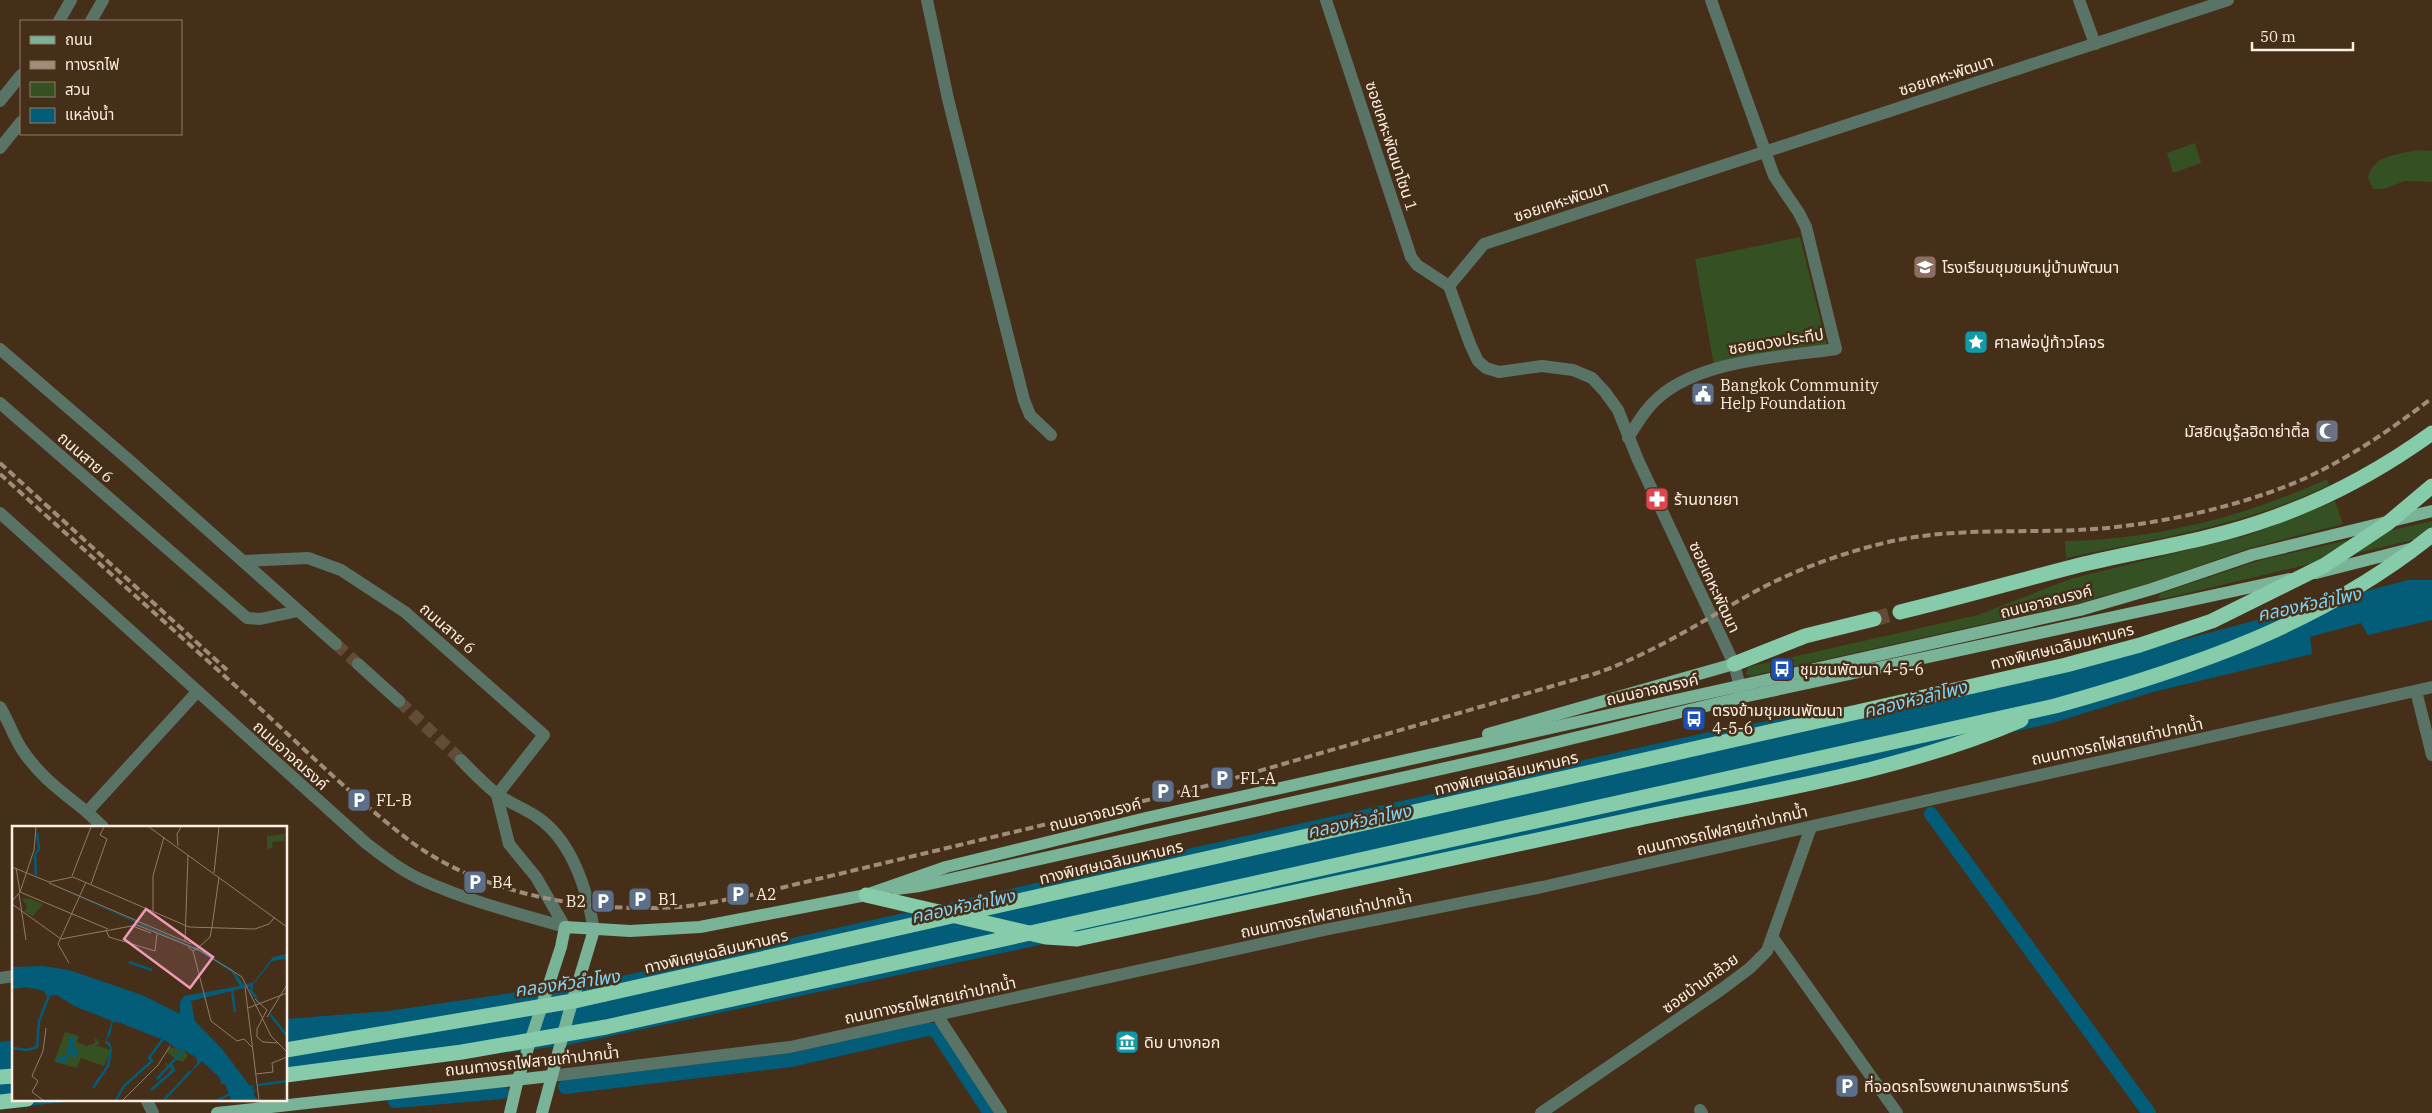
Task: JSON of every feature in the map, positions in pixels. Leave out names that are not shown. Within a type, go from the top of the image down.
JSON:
[{"type":"highway","points":[[1900,612],[2077,566],[2212,536],[2270,519],[2313,502],[2370,474],[2432,433]]},
{"type":"highway","name":"ทางพิเศษเฉลิมมหานคร","points":[[288,1050],[579,1000],[2056,667],[2131,648],[2212,621],[2325,565],[2388,523],[2432,486]]},
{"type":"highway","points":[[288,1075],[462,1052],[606,1026],[2055,706],[2145,681],[2241,647],[2328,606],[2404,558],[2432,535]]},
{"type":"highway","points":[[1734,664],[1805,636],[1874,619]]},
{"type":"highway","points":[[871,893],[904,904],[1046,937],[1076,940],[1457,856],[1858,772],[1992,732],[2055,706]]},
{"type":"highway","points":[[0,1102],[18,1100]]},
{"type":"main road","name":"ถนนอาจณรงค์","points":[[565,927],[592,936],[700,927],[871,893],[920,886],[1489,758],[1742,691],[2080,610],[2152,589],[2252,555],[2432,511]]},
{"type":"main road","name":"ถนนอาจณรงค์","points":[[871,893],[946,867],[1146,818],[1425,756],[2326,571],[2432,542]]},
{"type":"main road","points":[[1425,756],[1494,732],[1734,664]]},
{"type":"main road","points":[[510,1113],[518,1079],[561,947],[565,927]]},
{"type":"main road","points":[[542,1113],[592,936]]},
{"type":"main road","name":"ถนนทางรถไฟสายเก่าปากน้ำ","points":[[217,1113],[551,1076]]},
{"type":"street","points":[[60,20],[71,0]]},
{"type":"street","points":[[92,20],[103,0]]},
{"type":"street","points":[[927,0],[948,99],[1024,400],[1030,415],[1051,435]]},
{"type":"street","name":"ซอยเคหะพัฒนาโซน 1","points":[[1326,0],[1411,257],[1417,265],[1449,286]]},
{"type":"street","points":[[1711,0],[1764,152]]},
{"type":"street","points":[[2079,0],[2095,44]]},
{"type":"street","name":"ซอยเคหะพัฒนา","points":[[1742,691],[1734,664],[1628,438],[1618,410],[1592,378],[1573,370],[1542,366],[1499,372],[1486,368],[1478,361],[1451,298],[1449,286],[1484,244],[2228,0]]},
{"type":"street","points":[[0,101],[20,76]]},
{"type":"street","points":[[0,148],[20,123]]},
{"type":"street","name":"ซอยดวงประทีป","points":[[1628,438],[1642,416],[1658,398],[1684,380],[1716,367],[1836,348],[1806,227],[1774,176],[1764,152]]},
{"type":"street","name":"ถนนสาย 6","points":[[0,349],[245,561],[336,644]]},
{"type":"street","name":"ถนนสาย 6","points":[[0,403],[247,618],[260,620],[298,611]]},
{"type":"street","name":"ถนนอาจณรงค์","points":[[0,513],[367,844],[394,864],[421,880],[468,899],[565,927]]},
{"type":"street","name":"ถนนสาย 6","points":[[245,561],[308,558],[342,570],[405,612],[544,735],[498,795]]},
{"type":"street","points":[[358,664],[399,701]]},
{"type":"street","name":"ถนนทางรถไฟสายเก่าปากน้ำ","points":[[551,1076],[790,1047],[1324,930],[1542,887],[1811,827],[1929,798],[2257,728],[2432,687]]},
{"type":"street","points":[[2416,691],[2432,755]]},
{"type":"street","points":[[87,812],[197,692]]},
{"type":"street","points":[[0,707],[32,765],[49,782],[103,826]]},
{"type":"street","points":[[461,760],[498,795],[538,817],[560,841],[580,873],[588,896],[592,936]]},
{"type":"street","points":[[498,795],[509,844],[536,877],[565,927]]},
{"type":"street","name":"ซอยบ้านกล้วย","points":[[1541,1113],[1750,968],[1767,951],[1811,827]]},
{"type":"street","points":[[1773,938],[1898,1113]]},
{"type":"street","points":[[937,1016],[1001,1113]]},
{"type":"green space","points":[[2195,143],[2201,163],[2173,173],[2167,153]]},
{"type":"green space","points":[[2418,150],[2432,151],[2432,182],[2405,181],[2384,189],[2373,189],[2368,178],[2375,164],[2388,157]]},
{"type":"green space","points":[[1800,237],[1827,346],[1714,366],[1695,259]]},
{"type":"green space","points":[[2327,479],[2329,485],[2298,499],[2233,521],[2066,558],[2065,541],[2099,540],[2132,536],[2199,524],[2265,504]]},
{"type":"green space","points":[[2335,501],[2343,524],[2250,548],[2150,583],[2078,603],[1751,676],[1746,674],[1748,667],[1978,615],[2070,579],[2252,534]]},
{"type":"green space","points":[[2432,521],[2432,534],[2421,538],[2162,599],[2158,598],[2161,593],[2261,560]]},
{"type":"water","name":"คลองหัวลำโพง","points":[[2408,580],[2432,580],[2432,620],[2368,635],[2361,623],[2310,637],[2312,654],[2153,692],[2049,724],[1021,949],[568,1045],[288,1079],[288,1019],[388,1011],[609,979],[1722,729],[2072,669]]},
{"type":"water","points":[[12,1040],[12,1100],[84,1100],[0,1109],[0,1042]]},
{"type":"waterway","points":[[1931,814],[2149,1113]]},
{"type":"waterway","points":[[565,1087],[791,1060],[928,1029],[936,1031],[990,1113]]},
{"type":"waterway","points":[[393,1096],[395,1101],[502,1092]]},
{"type":"tunnel","points":[[1874,619],[1900,612]]},
{"type":"tunnel","points":[[336,644],[358,664]]},
{"type":"tunnel","points":[[399,701],[461,760]]},
{"type":"railway","points":[[0,474],[348,790],[389,825],[439,860],[470,875],[503,887],[538,896],[610,907],[679,907],[751,895],[1214,784],[1594,674],[1656,647],[1784,577],[1829,559],[1876,545],[1901,539],[1951,533],[2107,528],[2171,519],[2236,503],[2296,482],[2322,470],[2378,437],[2432,398]]},
{"type":"railway","points":[[0,463],[227,670]]},
{"type":"place","name":"โรงเรียนชุมชนหมู่บ้านพัฒนา","points":[[1925,267]]},
{"type":"place","name":"ศาลพ่อปู่ท้าวโคจร","points":[[1976,342]]},
{"type":"place","name":"Bangkok Community Help Foundation","points":[[1703,394]]},
{"type":"place","name":"มัสยิดนูรู้ลฮิดาย่าติ้ล","points":[[2327,431]]},
{"type":"place","name":"ร้านขายยา","points":[[1657,499]]},
{"type":"place","name":"ชุมชนพัฒนา 4-5-6","points":[[1782,669]]},
{"type":"place","name":"ตรงข้ามชุมชนพัฒนา 4-5-6","points":[[1694,719]]},
{"type":"place","name":"FL-A","points":[[1222,778]]},
{"type":"place","name":"A1","points":[[1163,791]]},
{"type":"place","name":"FL-B","points":[[359,800]]},
{"type":"place","name":"B4","points":[[475,882]]},
{"type":"place","name":"A2","points":[[738,894]]},
{"type":"place","name":"B1","points":[[640,899]]},
{"type":"place","name":"B2","points":[[603,901]]},
{"type":"place","name":"ดิบ บางกอก","points":[[1127,1042]]},
{"type":"place","name":"ที่จอดรถโรงพยาบาลเทพธารินทร์","points":[[1847,1086]]}]
